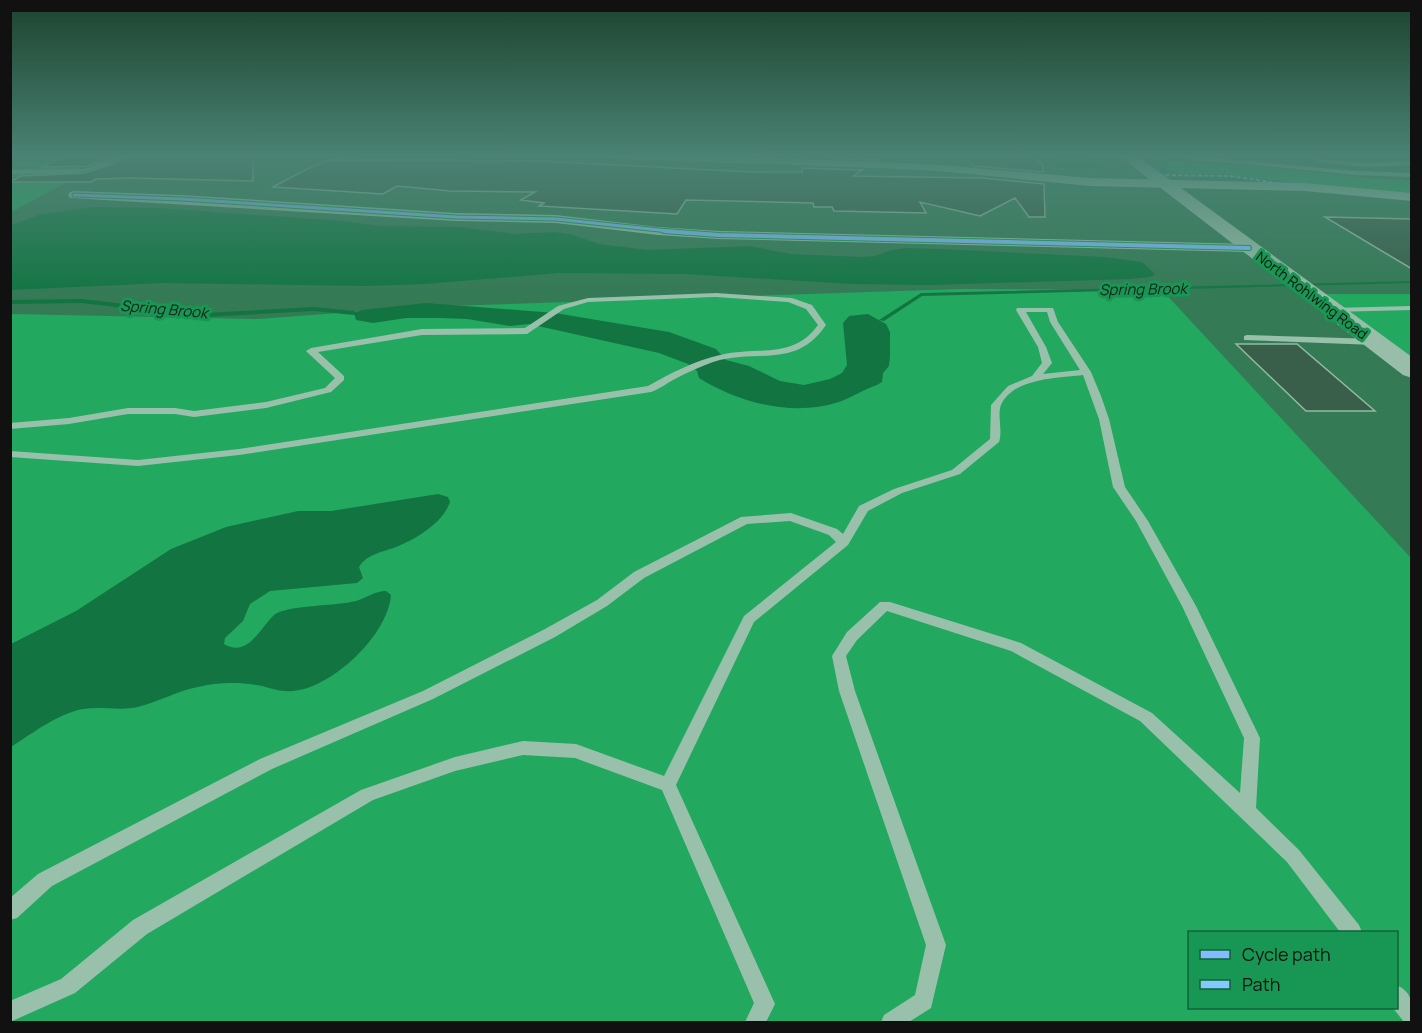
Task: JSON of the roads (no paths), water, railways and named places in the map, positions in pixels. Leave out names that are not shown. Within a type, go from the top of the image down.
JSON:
[{"type":"main road","name":"North Rohlwing Road","points":[[1190,203],[1412,370]]},
{"type":"street","points":[[246,203],[456,217],[556,219],[658,231],[728,236],[1249,248]]},
{"type":"lane","points":[[10,426],[69,421],[128,411],[175,411],[194,414],[266,405],[328,390],[339,382],[341,378],[311,351],[422,332],[527,332],[551,311],[568,304],[588,300],[716,295],[789,300],[809,307],[822,325],[815,338],[796,350],[732,355],[685,368],[651,389],[239,452],[138,463],[10,454]]},
{"type":"lane","points":[[1332,310],[1412,308]]},
{"type":"lane","points":[[1035,378],[1047,363],[1042,347],[1020,310],[1050,310],[1054,322],[1086,372],[1104,419],[1119,487],[1142,521],[1189,606],[1252,738],[1247,811]]},
{"type":"lane","points":[[1247,338],[1374,342]]},
{"type":"lane","points":[[668,785],[749,619],[844,542],[863,509],[898,491],[956,472],[995,440],[996,405],[1011,388],[1035,378],[1086,372]]},
{"type":"lane","points":[[10,911],[45,880],[71,866],[266,764],[428,695],[550,633],[602,603],[639,575],[745,520],[791,517],[833,531],[844,542]]},
{"type":"lane","points":[[891,1023],[924,1001],[936,945],[848,691],[840,656],[852,636],[885,605],[1016,647],[1146,717],[1293,856],[1350,931]]},
{"type":"lane","points":[[10,1012],[68,986],[140,927],[367,795],[455,764],[523,748],[576,751],[668,785],[765,1004],[755,1023]]},
{"type":"lane","points":[[1398,998],[1412,1016]]},
{"type":"waterway","name":"Spring Brook","points":[[882,320],[921,295],[1412,282]]},
{"type":"waterway","name":"Spring Brook","points":[[10,302],[81,301],[204,315],[314,309],[354,313]]}]
